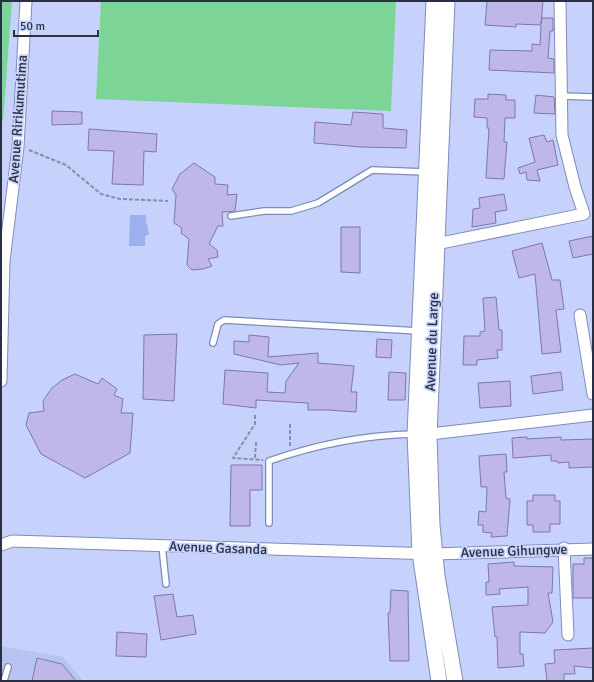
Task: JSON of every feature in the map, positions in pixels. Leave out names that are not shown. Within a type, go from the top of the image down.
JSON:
[{"type":"main road","name":"Avenue du Large","points":[[433,172],[434,1]]},
{"type":"main road","name":"Avenue du Large","points":[[440,681],[420,553],[422,435],[429,245],[433,172],[447,1]]},
{"type":"main road","name":"Avenue du Large","points":[[429,245],[419,331],[422,435],[437,576],[455,681]]},
{"type":"street","name":"Avenue Ririkumutima","points":[[1,381],[2,262],[18,147],[26,1]]},
{"type":"street","points":[[429,245],[588,213],[575,187],[562,135],[560,1]]},
{"type":"street","points":[[580,315],[593,394]]},
{"type":"street","points":[[422,435],[593,415]]},
{"type":"street","name":"Avenue Gasanda","points":[[1,545],[12,541],[435,554]]},
{"type":"street","points":[[564,548],[568,635]]},
{"type":"street","name":"Avenue Gihungwe","points":[[435,554],[593,548]]},
{"type":"lane","points":[[561,96],[593,97]]},
{"type":"lane","points":[[231,216],[264,211],[291,211],[318,203],[372,170],[433,172]]},
{"type":"lane","points":[[213,343],[218,324],[224,320],[419,331]]},
{"type":"lane","points":[[269,523],[269,461],[290,454],[386,435],[422,435]]},
{"type":"lane","points":[[162,546],[166,584]]},
{"type":"lane","points":[[4,681],[8,667]]},
{"type":"path","points":[[18,147],[38,152],[66,165],[101,194],[120,199],[168,201]]},
{"type":"path","points":[[255,415],[255,424],[233,458],[269,461]]},
{"type":"path","points":[[290,424],[290,454]]},
{"type":"path","points":[[255,459],[256,442]]},
{"type":"shaded area","points":[[130,215],[146,215],[149,234],[145,236],[145,246],[129,246]]},
{"type":"shaded area","points":[[1,646],[63,657],[83,681],[1,681]]},
{"type":"green space","points":[[1,1],[12,1],[3,121],[1,121]]},
{"type":"green space","points":[[101,1],[396,1],[391,111],[96,99]]},
{"type":"building","points":[[487,1],[543,1],[541,24],[542,18],[553,18],[553,31],[550,31],[548,58],[554,59],[554,73],[489,70],[490,50],[532,51],[532,44],[540,45],[541,25],[516,24],[516,27],[485,25]]},
{"type":"building","points":[[488,94],[506,95],[506,100],[515,100],[515,118],[505,118],[504,142],[507,142],[504,179],[486,178],[489,128],[487,128],[487,118],[474,117],[475,99],[488,99]]},
{"type":"building","points":[[536,95],[554,97],[555,114],[534,113]]},
{"type":"building","points":[[52,111],[82,112],[82,124],[52,125]]},
{"type":"building","points":[[353,112],[383,114],[383,128],[407,130],[406,148],[361,147],[314,143],[315,122],[351,125]]},
{"type":"building","points":[[89,129],[157,134],[156,152],[144,151],[143,185],[112,184],[114,151],[88,150]]},
{"type":"building","points":[[544,135],[547,142],[553,140],[558,165],[537,170],[540,181],[527,180],[526,172],[520,174],[518,168],[535,162],[529,138]]},
{"type":"building","points":[[194,163],[215,177],[215,184],[228,185],[227,195],[237,194],[235,211],[222,212],[223,226],[218,226],[209,244],[217,250],[218,257],[208,259],[212,266],[192,270],[187,265],[189,239],[181,233],[182,228],[174,223],[176,195],[172,189],[180,174]]},
{"type":"building","points":[[504,194],[507,210],[495,212],[496,223],[472,227],[473,209],[480,208],[479,198]]},
{"type":"building","points":[[341,227],[360,227],[360,273],[341,272]]},
{"type":"building","points":[[593,236],[593,254],[573,258],[569,241]]},
{"type":"building","points":[[542,243],[552,280],[560,280],[564,309],[556,310],[561,352],[542,354],[535,274],[519,278],[512,251]]},
{"type":"building","points":[[496,297],[499,330],[502,330],[502,350],[497,350],[498,358],[477,360],[477,365],[463,365],[464,336],[480,336],[480,332],[485,331],[483,298]]},
{"type":"building","points":[[177,334],[174,401],[143,399],[144,335]]},
{"type":"building","points":[[249,335],[269,337],[268,357],[318,353],[318,363],[354,366],[351,392],[357,392],[356,412],[308,410],[308,403],[256,400],[256,408],[223,404],[225,370],[268,373],[267,392],[285,393],[286,381],[299,363],[281,365],[234,354],[234,341],[249,342]]},
{"type":"building","points":[[377,339],[392,340],[391,358],[376,357]]},
{"type":"building","points":[[389,372],[406,373],[405,400],[388,400]]},
{"type":"building","points":[[561,372],[563,390],[533,394],[531,376]]},
{"type":"building","points":[[75,374],[98,384],[102,378],[117,389],[114,395],[123,399],[121,413],[133,413],[130,453],[85,478],[41,454],[26,425],[29,413],[44,411],[43,401],[52,388],[62,380]]},
{"type":"building","points":[[510,381],[511,406],[480,408],[478,383]]},
{"type":"building","points":[[527,437],[527,439],[561,437],[561,440],[593,439],[593,467],[569,468],[569,462],[558,463],[557,461],[551,461],[551,455],[513,458],[512,438]]},
{"type":"building","points":[[506,454],[507,472],[504,472],[506,498],[510,499],[507,536],[491,537],[492,533],[483,532],[483,525],[478,525],[479,511],[486,512],[487,487],[481,487],[479,456]]},
{"type":"building","points":[[231,465],[262,465],[262,490],[250,490],[250,526],[230,526]]},
{"type":"building","points":[[533,495],[555,495],[555,501],[560,501],[560,524],[550,524],[550,532],[533,532],[533,525],[527,525],[527,501],[533,501]]},
{"type":"building","points":[[584,558],[593,558],[593,598],[573,598],[573,564],[584,564]]},
{"type":"building","points":[[514,562],[514,566],[553,567],[552,593],[548,593],[553,622],[545,633],[520,632],[520,654],[523,654],[524,666],[498,668],[497,637],[495,637],[492,607],[528,605],[528,587],[499,589],[500,594],[486,595],[486,582],[489,582],[488,564]]},
{"type":"building","points":[[391,590],[408,591],[409,661],[390,661],[388,613],[390,613]]},
{"type":"building","points":[[173,594],[177,617],[193,615],[196,634],[161,640],[154,596]]},
{"type":"building","points":[[117,632],[147,634],[146,657],[116,656]]},
{"type":"building","points":[[593,648],[593,668],[574,666],[575,674],[564,674],[564,681],[547,681],[545,664],[555,663],[554,650]]},
{"type":"building","points":[[37,658],[62,664],[76,681],[32,681]]}]
